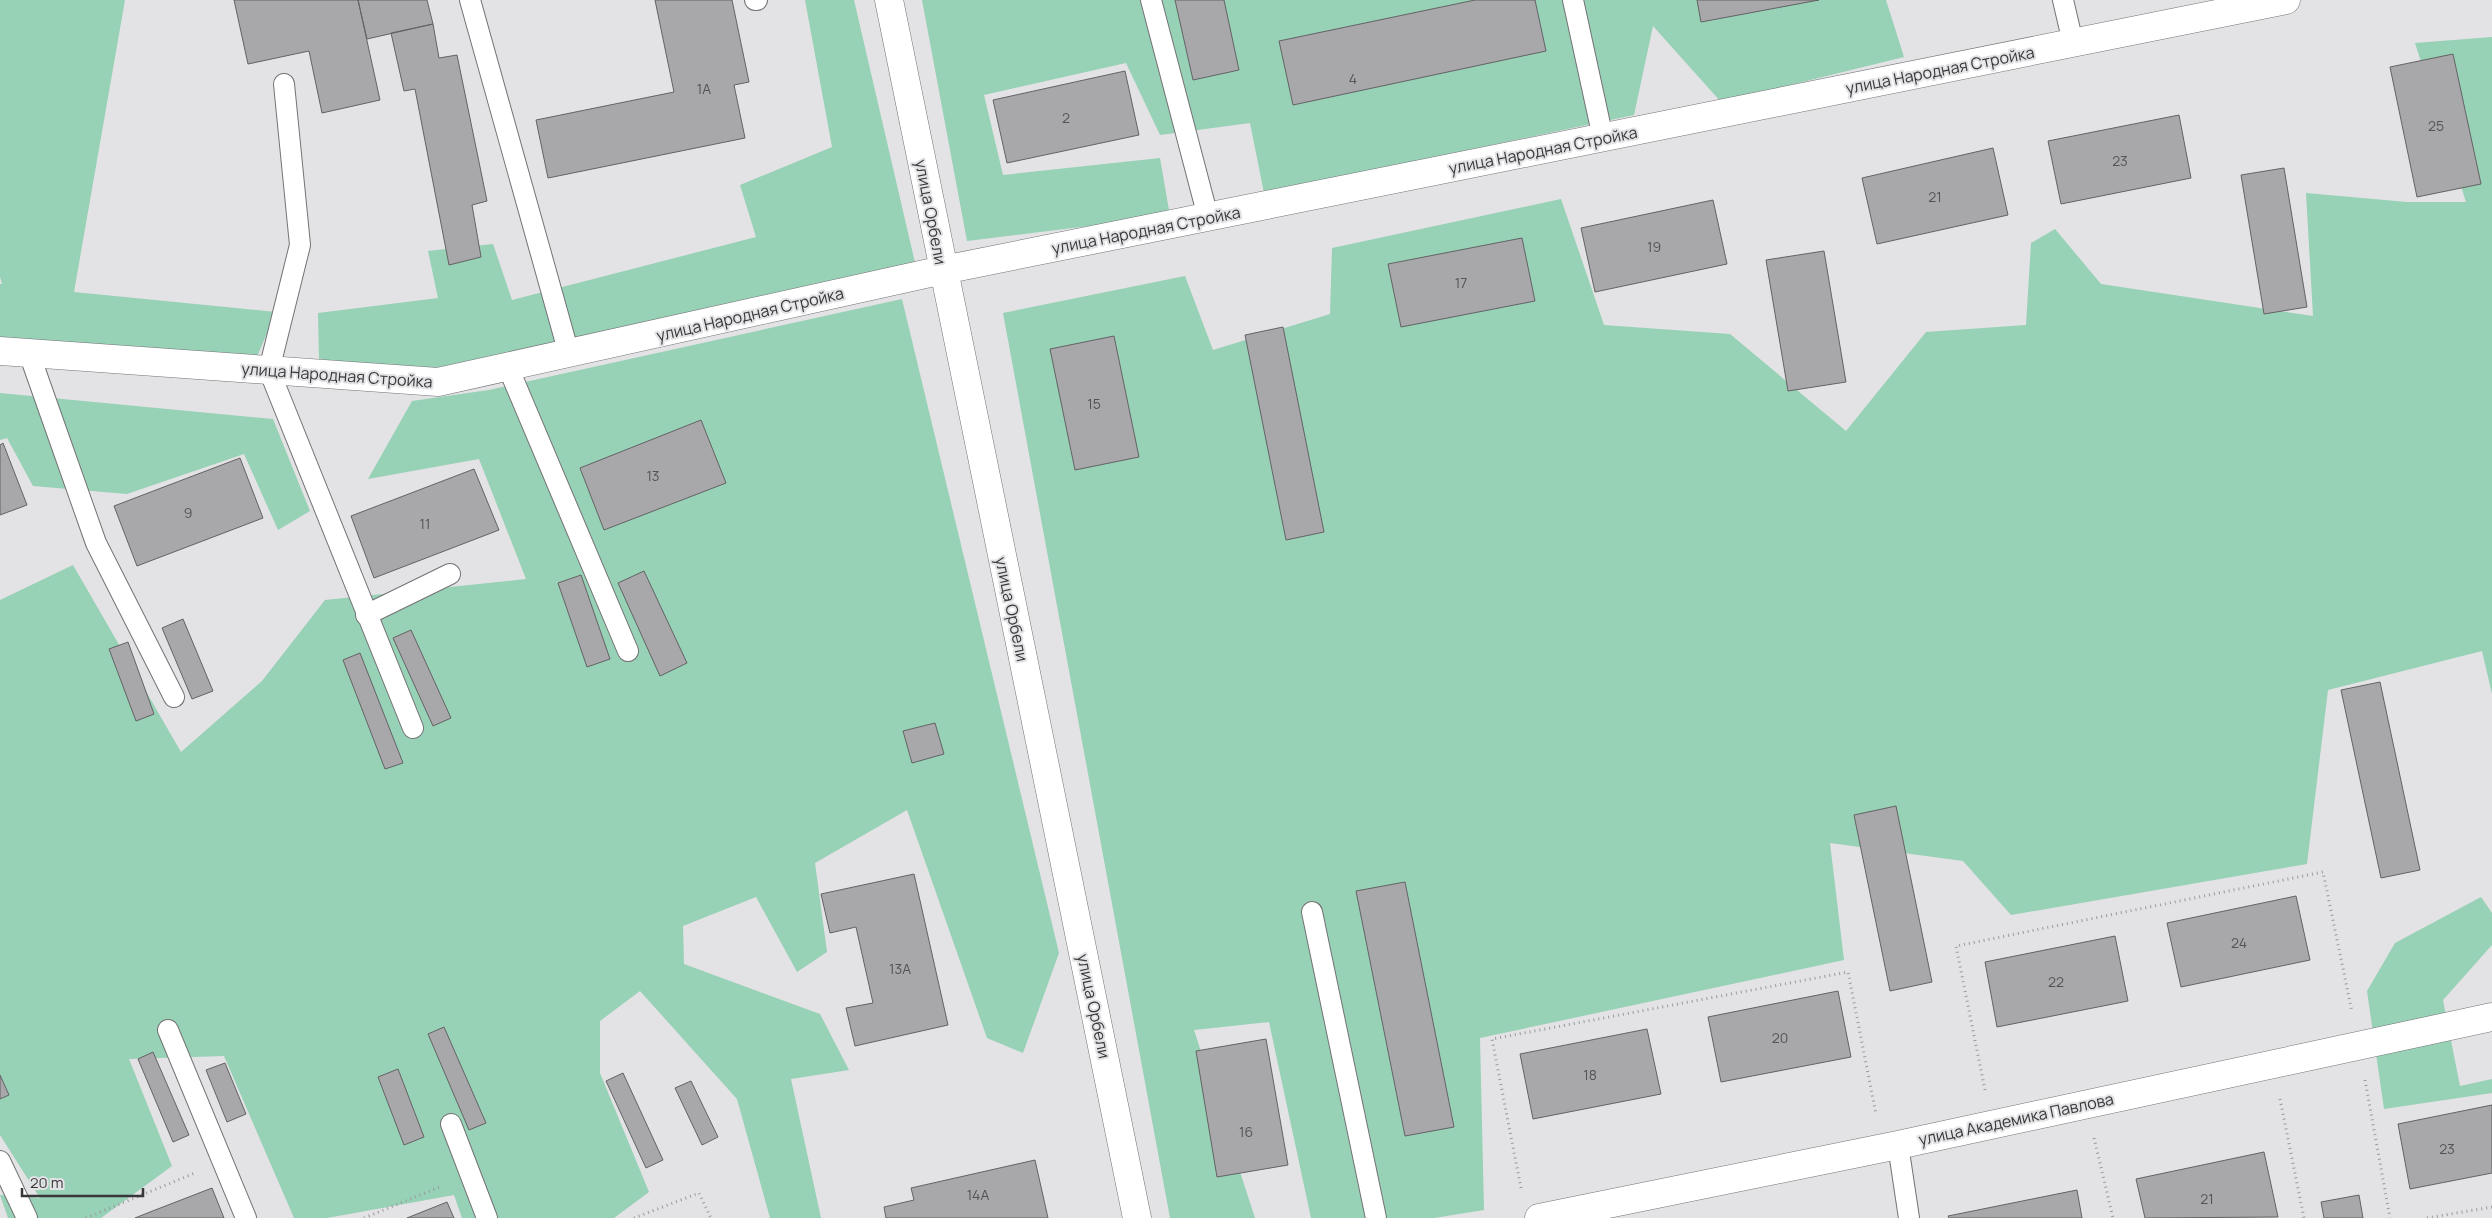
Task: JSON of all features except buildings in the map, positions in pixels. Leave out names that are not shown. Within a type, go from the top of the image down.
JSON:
[{"type":"street","name":"улица Орбели","points":[[889,0],[1138,1218]]},
{"type":"street","name":"улица Народная Стройка","points":[[0,351],[438,382],[943,270],[2286,0]]},
{"type":"street","name":"улица Академика Павлова","points":[[1539,1218],[1890,1146],[2492,1016]]},
{"type":"lane","points":[[470,0],[569,354]]},
{"type":"lane","points":[[1151,0],[1208,217]]},
{"type":"lane","points":[[1573,0],[1603,138]]},
{"type":"lane","points":[[2064,0],[2073,43]]},
{"type":"lane","points":[[284,84],[300,245],[269,370],[413,728]]},
{"type":"lane","points":[[29,353],[96,543],[174,697]]},
{"type":"lane","points":[[508,368],[628,651]]},
{"type":"lane","points":[[366,615],[450,574]]},
{"type":"lane","points":[[1312,912],[1376,1218]]},
{"type":"lane","points":[[168,1030],[246,1218]]},
{"type":"lane","points":[[451,1124],[487,1218]]},
{"type":"lane","points":[[1890,1146],[1909,1218]]},
{"type":"lane","points":[[0,1161],[27,1218]]},
{"type":"path","points":[[1992,1124],[1956,946],[2323,872],[2359,1045],[2390,1218]]},
{"type":"path","points":[[1521,1190],[1492,1039],[1848,972],[1890,1146]]},
{"type":"path","points":[[2272,1064],[2304,1218]]},
{"type":"path","points":[[2086,1104],[2113,1218]]},
{"type":"path","points":[[86,1218],[223,1162]]},
{"type":"path","points":[[364,1218],[470,1175]]},
{"type":"path","points":[[634,1218],[700,1193],[711,1218]]},
{"type":"path","points":[[2426,1218],[2492,1207]]},
{"type":"green space","points":[[0,0],[125,0],[74,292],[276,312],[256,359],[0,343],[0,284],[2,284],[0,277]]},
{"type":"green space","points":[[805,0],[854,0],[916,267],[435,372],[319,359],[318,313],[438,298],[428,251],[493,244],[512,300],[756,237],[740,185],[832,147]]},
{"type":"green space","points":[[922,0],[1886,0],[1904,57],[1721,102],[1653,26],[1634,115],[1264,193],[1250,123],[1160,135],[1126,63],[984,95],[1003,175],[1160,158],[1170,216],[967,241]]},
{"type":"green space","points":[[2492,37],[2492,694],[2482,651],[2328,690],[2307,864],[2011,915],[1963,861],[1830,843],[1844,960],[1480,1038],[1484,1210],[1434,1218],[1311,1218],[1269,1022],[1194,1030],[1255,1218],[1170,1218],[1003,313],[1185,276],[1213,350],[1330,314],[1332,248],[1561,199],[1604,325],[1730,334],[1846,431],[1926,332],[2026,325],[2031,243],[2055,229],[2101,284],[2313,316],[2306,193],[2407,202],[2466,202],[2415,43]]},
{"type":"green space","points":[[902,299],[1059,953],[1023,1053],[987,1038],[907,810],[815,863],[827,952],[797,972],[756,897],[683,926],[684,964],[820,1014],[849,1070],[791,1079],[821,1218],[770,1218],[737,1099],[640,991],[600,1021],[600,1073],[649,1192],[614,1218],[462,1218],[454,1195],[327,1218],[294,1218],[224,1056],[129,1059],[172,1166],[101,1218],[8,1218],[0,1195],[40,1198],[0,1135],[0,600],[73,565],[181,752],[262,681],[325,600],[526,579],[479,459],[368,479],[412,401],[489,390]]},
{"type":"green space","points":[[0,393],[273,419],[310,511],[278,530],[244,454],[127,494],[33,486],[7,438],[0,440]]},
{"type":"green space","points":[[2481,897],[2492,913],[2492,945],[2443,1000],[2460,1086],[2492,1079],[2492,1093],[2384,1109],[2367,991],[2395,943]]}]
